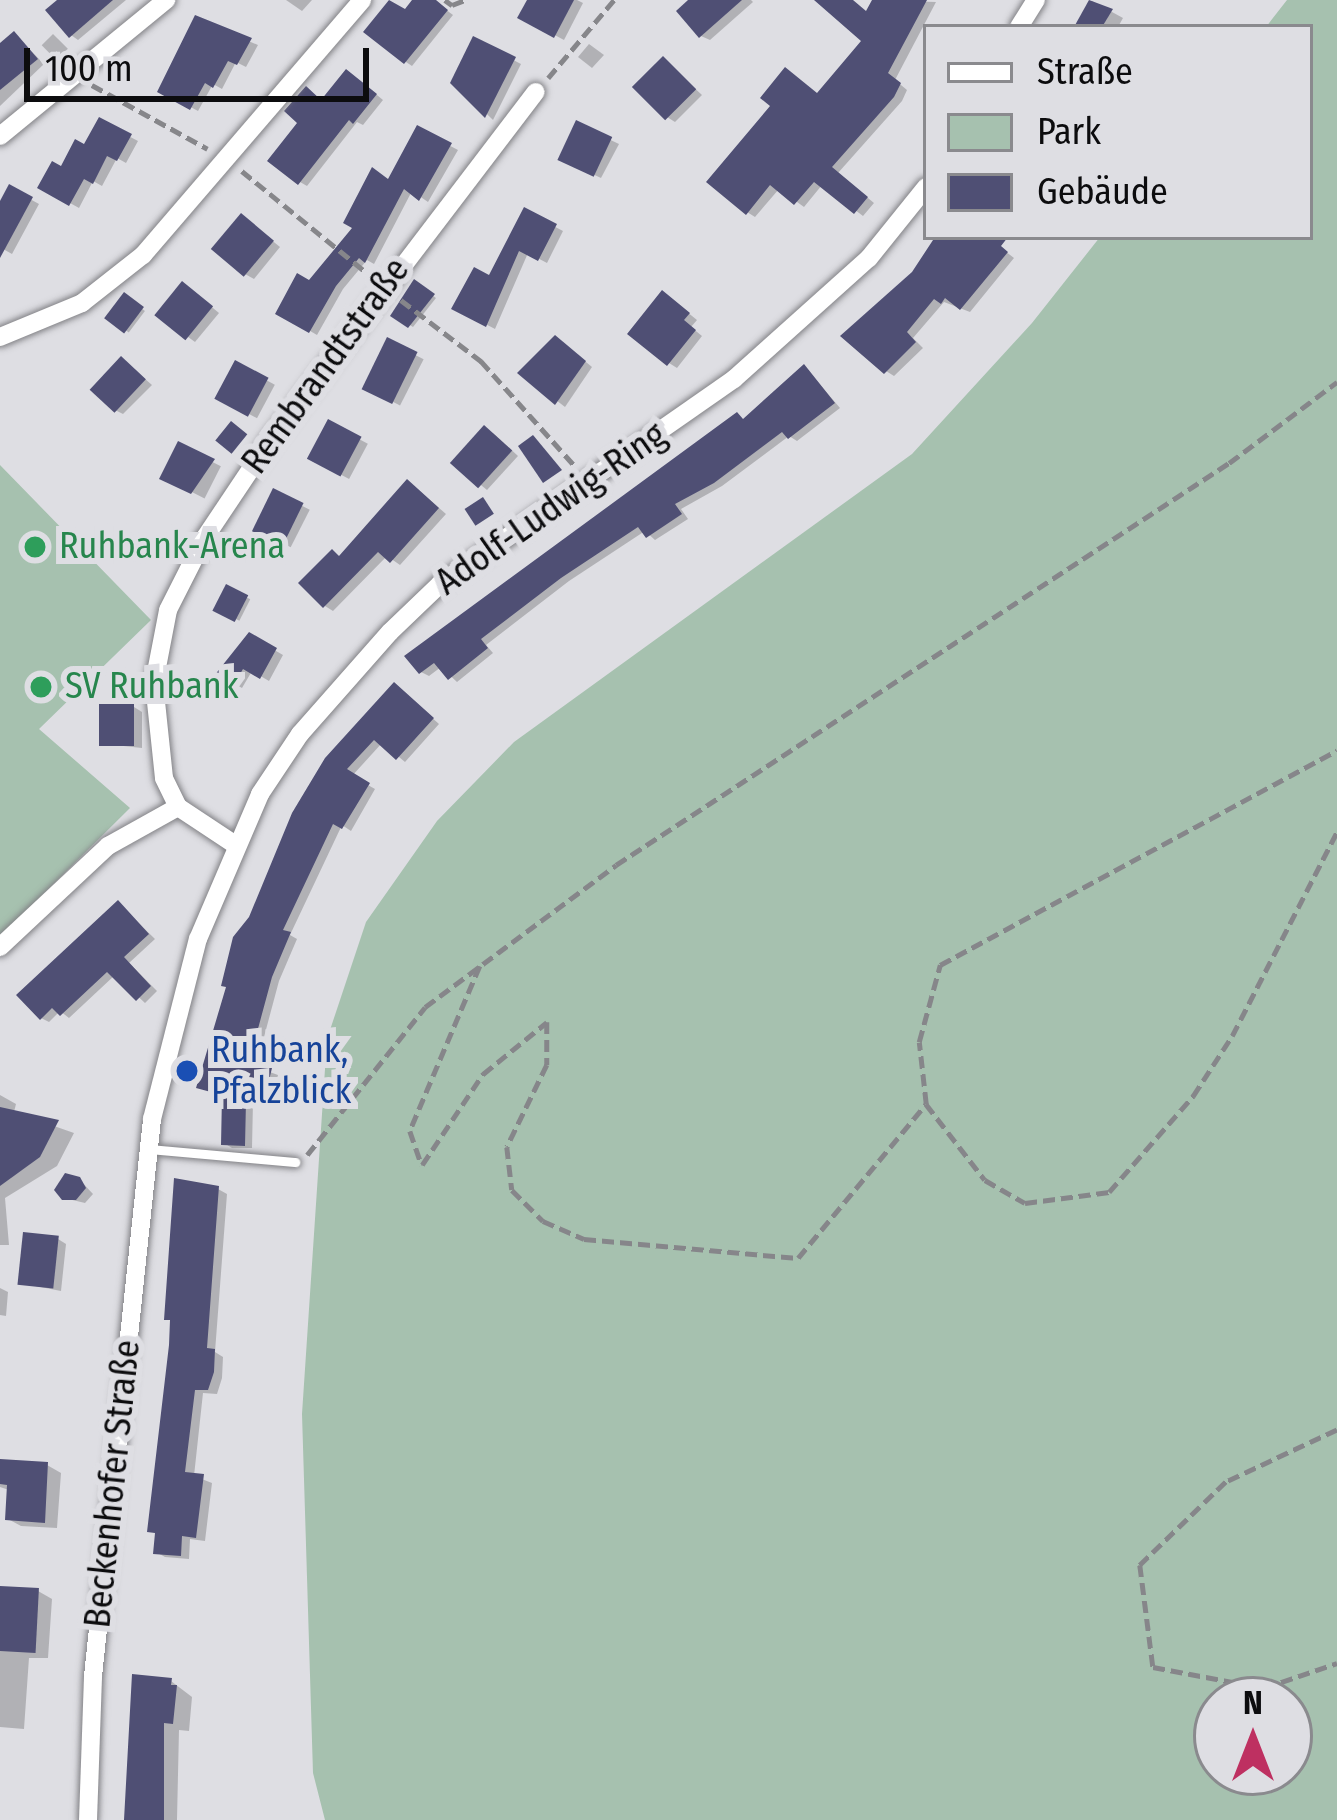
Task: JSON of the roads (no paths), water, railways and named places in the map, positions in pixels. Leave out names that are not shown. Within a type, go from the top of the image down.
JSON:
[{"type":"street","points":[[0,136],[166,0]]},
{"type":"street","points":[[0,338],[49,321],[112,283],[174,224],[362,0]]},
{"type":"street","name":"Rembrandtstraße","points":[[178,807],[164,778],[154,715],[154,683],[168,610],[229,500],[383,286],[536,92]]},
{"type":"street","name":"Adolf-Ludwig-Ring","points":[[148,1149],[180,1002],[234,844],[300,734],[390,632],[440,584],[700,404],[780,340],[869,258],[923,191]]},
{"type":"street","points":[[0,947],[108,846],[178,807],[234,844]]},
{"type":"street","name":"Beckenhofer Straße","points":[[88,1820],[93,1676],[148,1149]]},
{"type":"lane","points":[[148,1149],[295,1162]]},
{"type":"place","name":"Ruhbank-Arena","points":[[35,547]]},
{"type":"place","name":"SV Ruhbank","points":[[41,687]]},
{"type":"place","name":"Ruhbank, Pfalzblick","points":[[187,1071]]}]
